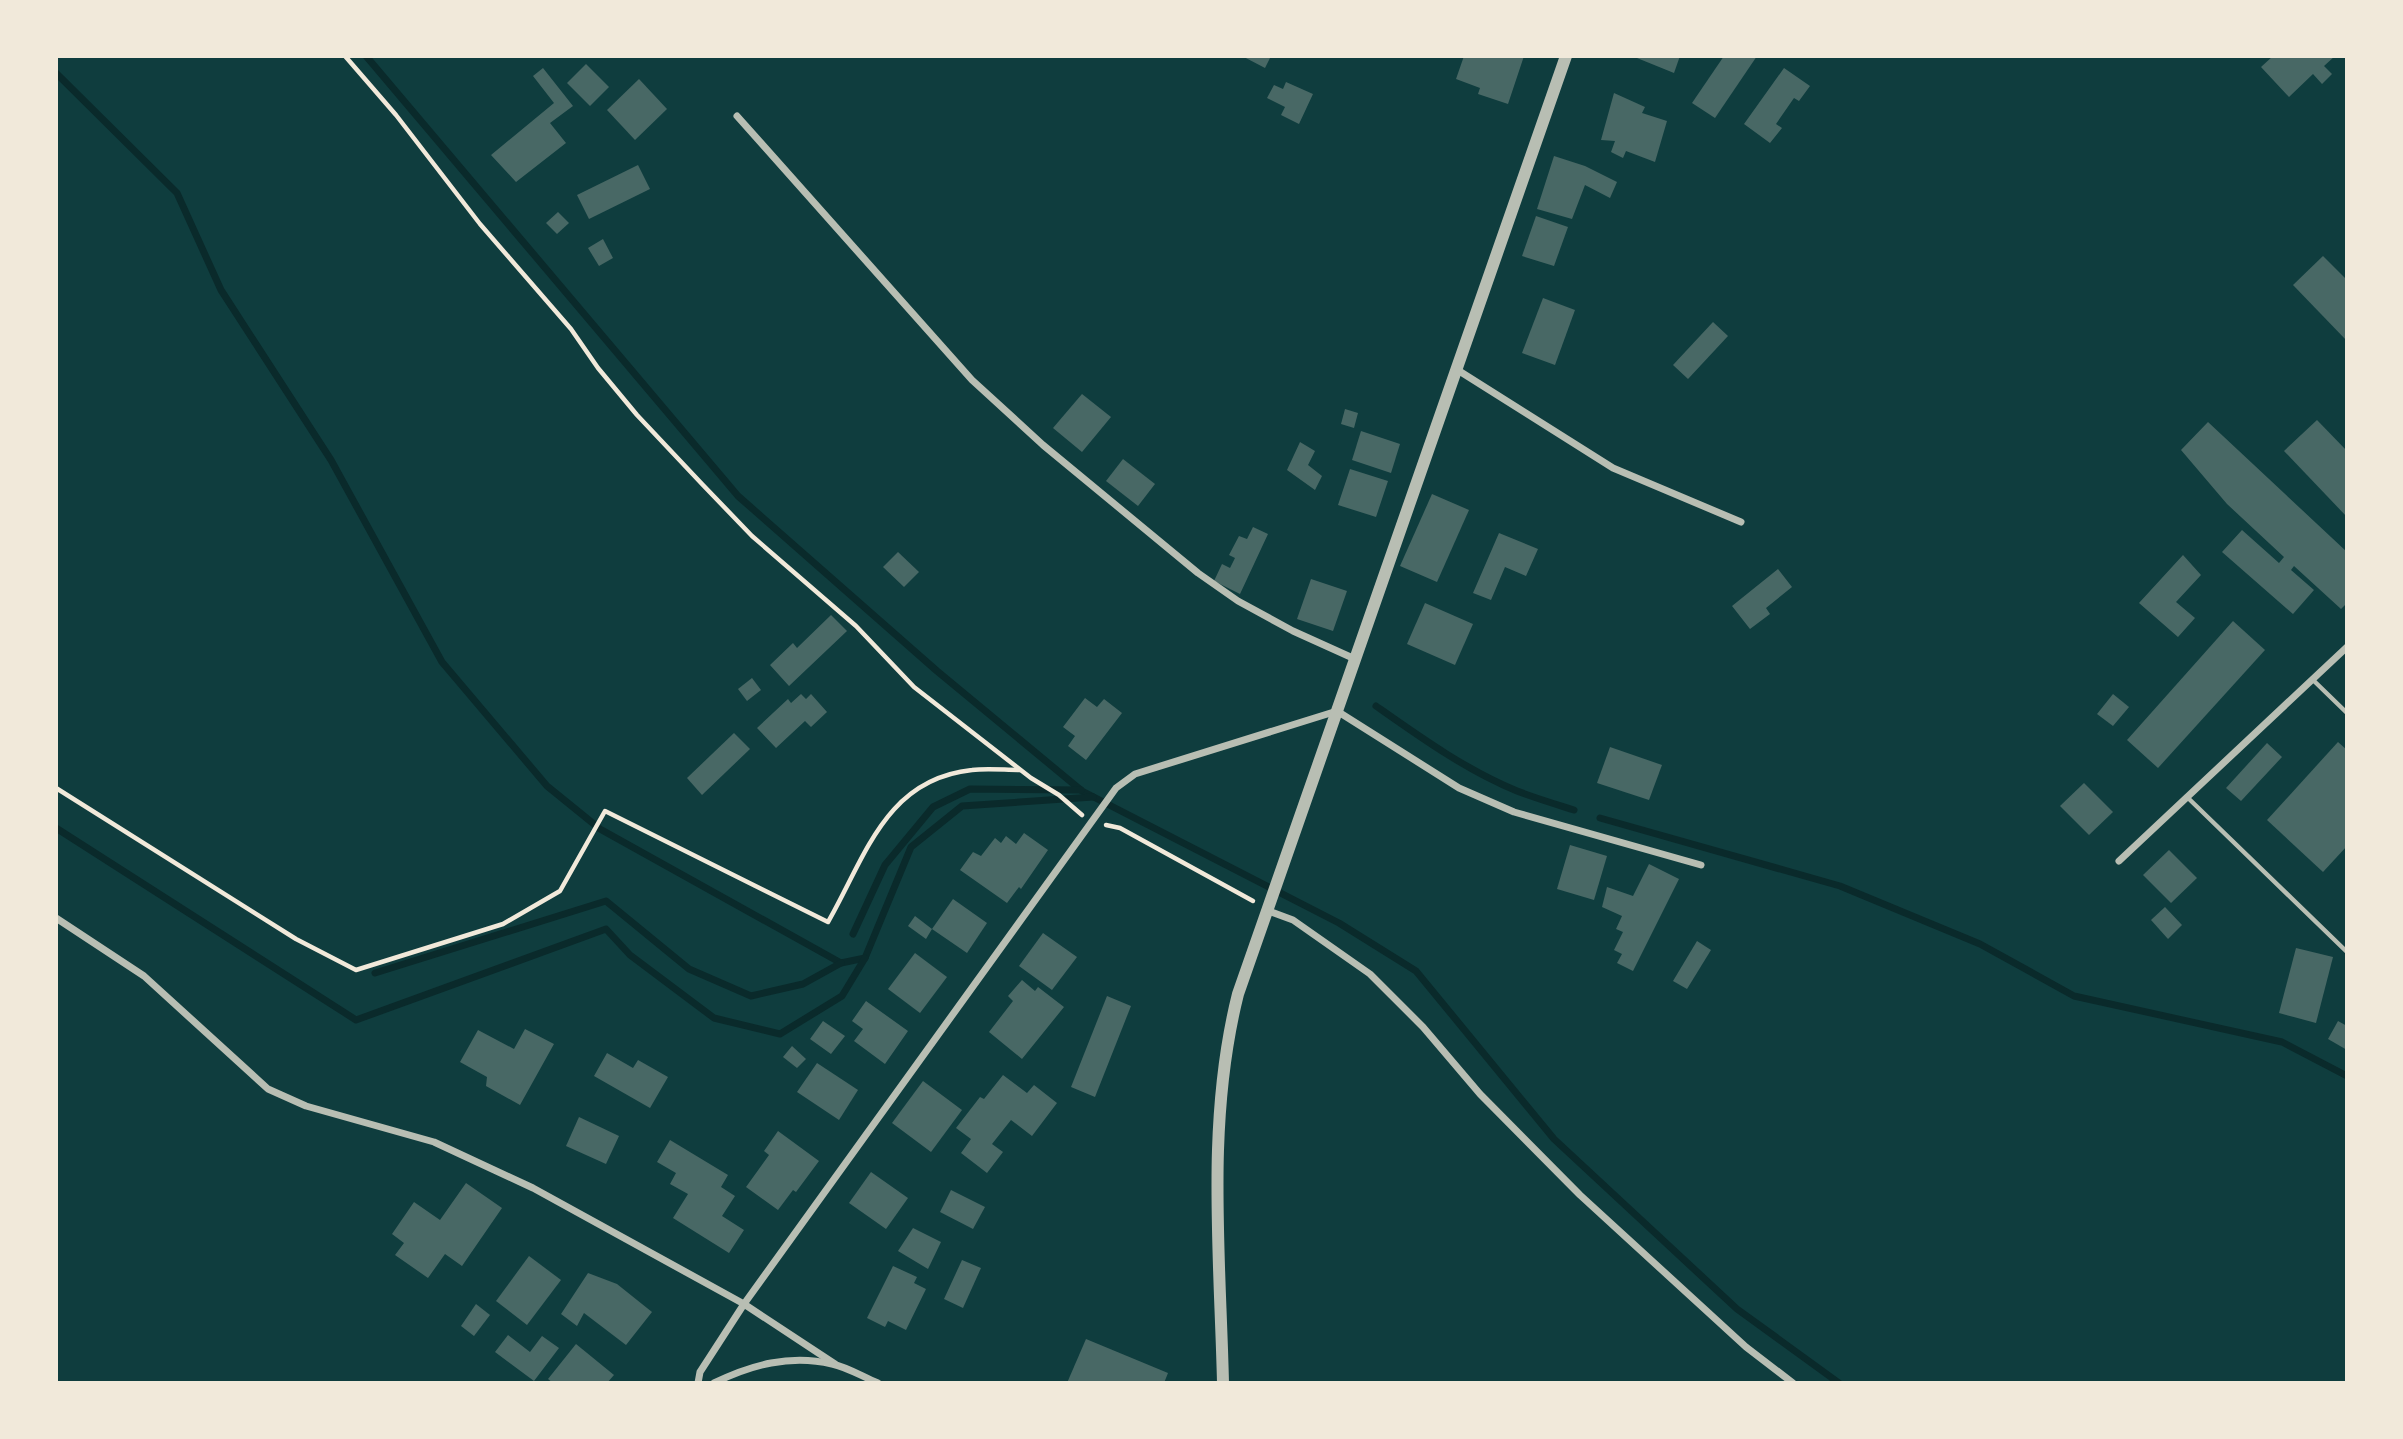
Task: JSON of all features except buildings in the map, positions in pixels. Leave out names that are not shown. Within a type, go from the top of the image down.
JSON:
[{"type":"street","points":[[1223,1383],[1217,1165],[1222,1074],[1238,994],[1566,56]]},
{"type":"street","points":[[737,116],[972,380],[1043,445],[1198,573],[1238,601],[1293,631],[1355,659]]},
{"type":"street","points":[[1456,369],[1613,468],[1741,522]]},
{"type":"street","points":[[2119,861],[2347,647]]},
{"type":"street","points":[[698,1383],[700,1372],[744,1304],[1099,811],[1116,788],[1142,771],[1337,711],[1459,788],[1514,812],[1701,865]]},
{"type":"street","points":[[1266,910],[1293,920],[1370,974],[1423,1027],[1480,1094],[1580,1195],[1737,1339],[1793,1383]]},
{"type":"street","points":[[56,918],[144,976],[268,1089],[306,1105],[433,1142],[533,1188],[744,1304],[835,1364],[878,1383]]},
{"type":"street","points":[[713,1383],[745,1368],[786,1360],[835,1364]]},
{"type":"lane","points":[[2312,680],[2347,713]]},
{"type":"lane","points":[[2188,797],[2347,952]]},
{"type":"path","points":[[345,56],[396,115],[480,224],[571,329],[598,369],[637,415],[752,536],[856,626],[914,687],[1092,822],[1120,828],[1266,910]]},
{"type":"path","points":[[56,788],[296,939],[356,970],[503,924],[561,891],[605,811],[828,922],[883,820],[914,789],[938,777],[972,769],[1021,770]]},
{"type":"waterway","points":[[366,56],[738,496],[937,671],[1082,791],[1339,923],[1416,971],[1554,1139],[1737,1309],[1839,1383]]},
{"type":"waterway","points":[[56,73],[177,193],[221,290],[331,460],[442,662],[547,786],[600,829],[841,963],[865,958],[911,847],[962,806],[1093,797]]},
{"type":"waterway","points":[[1376,706],[1444,752],[1498,783],[1574,810]]},
{"type":"waterway","points":[[853,934],[885,865],[933,807],[970,789],[1081,790]]},
{"type":"waterway","points":[[1600,818],[1840,886],[1980,944],[2074,996],[2282,1042],[2347,1076]]},
{"type":"waterway","points":[[56,828],[356,1020],[606,929],[630,955],[714,1018],[780,1034],[842,996],[865,958]]},
{"type":"waterway","points":[[375,973],[606,901],[689,969],[751,996],[803,984],[841,963]]}]
